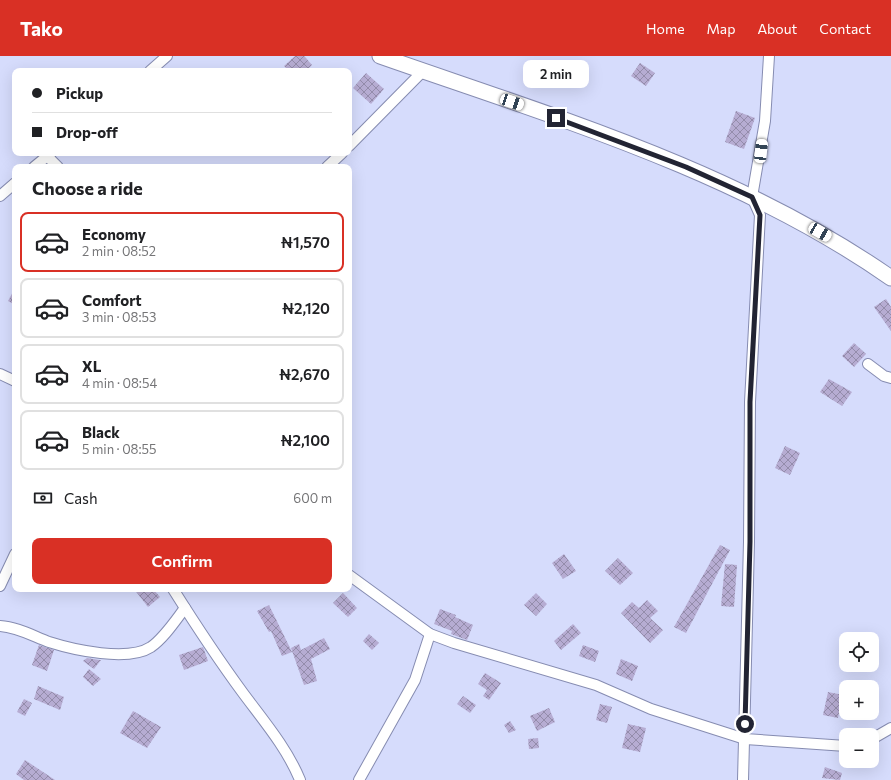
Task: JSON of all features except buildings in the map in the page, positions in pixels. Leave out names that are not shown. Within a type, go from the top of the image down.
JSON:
[{"type":"main road","points":[[380,56],[571,123],[686,167],[752,197],[814,229],[859,255],[891,278]]},
{"type":"street","points":[[153,68],[167,56]]},
{"type":"street","points":[[743,780],[750,542],[750,402],[760,215],[752,197],[764,129],[769,56]]},
{"type":"street","points":[[352,143],[423,71]]},
{"type":"street","points":[[37,164],[47,156]]},
{"type":"street","points":[[330,164],[339,156]]},
{"type":"street","points":[[0,196],[12,186]]},
{"type":"street","points":[[868,364],[884,376],[891,378]]},
{"type":"street","points":[[0,374],[12,380]]},
{"type":"street","points":[[0,586],[12,560]]},
{"type":"street","points":[[352,577],[430,634],[480,652],[596,685],[652,709],[744,739],[839,746]]},
{"type":"street","points":[[175,592],[273,735],[300,780]]},
{"type":"street","points":[[0,626],[9,627],[52,642],[93,651],[138,654],[151,647],[185,608]]},
{"type":"street","points":[[359,780],[415,680],[430,634]]},
{"type":"street","points":[[879,735],[891,728]]},
{"type":"route","points":[[556,118],[686,167],[752,197],[760,215],[750,402],[750,542],[745,724]]}]
